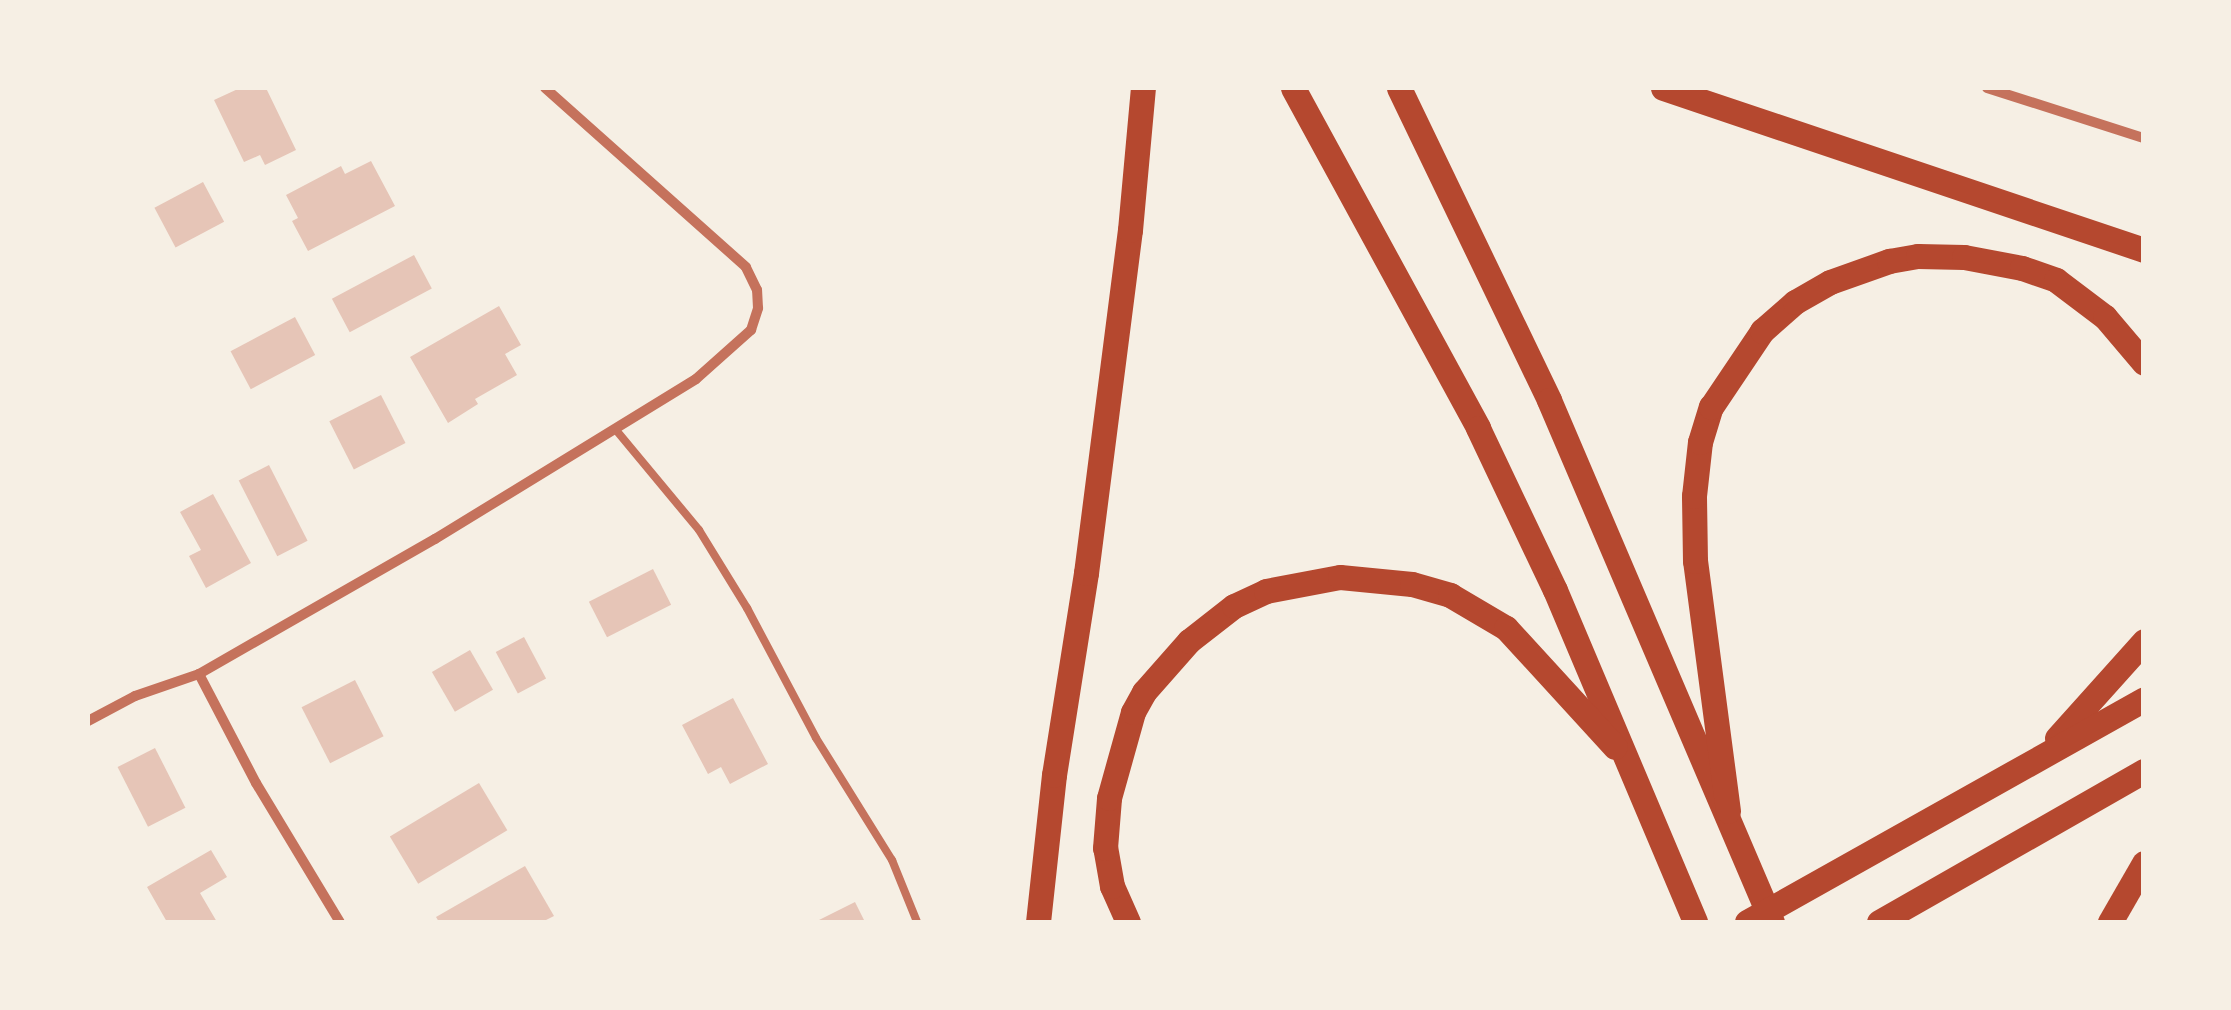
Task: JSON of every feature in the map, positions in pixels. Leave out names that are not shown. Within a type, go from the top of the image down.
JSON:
[{"type":"main road","points":[[1038,922],[1054,774],[1086,572],[1130,230],[1143,88]]},
{"type":"main road","points":[[1293,88],[1478,428],[1631,766],[1696,922]]},
{"type":"main road","points":[[1399,88],[1549,400],[1728,810],[1772,922]]},
{"type":"main road","points":[[1662,88],[2144,250]]},
{"type":"main road","points":[[1728,810],[1695,561],[1694,496],[1700,442],[1712,406],[1762,331],[1795,302],[1874,266],[1918,256],[1964,257],[2022,268],[2056,280],[2105,317],[2144,362]]},
{"type":"main road","points":[[1128,922],[1112,886],[1105,848],[1109,798],[1133,712],[1153,680],[1189,641],[1234,606],[1266,591],[1302,581],[1370,578],[1412,584],[1465,602],[1506,628],[1530,650],[1631,766]]},
{"type":"main road","points":[[2038,757],[2144,642]]},
{"type":"main road","points":[[1747,922],[2144,699]]},
{"type":"main road","points":[[1888,917],[2144,770]]},
{"type":"main road","points":[[2110,922],[2144,864]]},
{"type":"street","points":[[88,722],[136,696],[198,674],[616,430],[696,379],[738,346],[754,319],[757,290],[746,267],[545,88]]},
{"type":"street","points":[[1987,88],[2144,138]]},
{"type":"street","points":[[198,674],[256,783],[340,922]]},
{"type":"lane","points":[[616,430],[700,530],[747,608],[816,738],[892,860],[918,922]]},
{"type":"building","points":[[240,88],[266,88],[296,150],[265,165],[260,155],[244,162],[214,100]]},
{"type":"building","points":[[371,161],[395,206],[308,251],[292,221],[298,218],[286,195],[341,166],[345,174]]},
{"type":"building","points":[[203,182],[224,222],[176,248],[154,208]]},
{"type":"building","points":[[414,255],[432,289],[350,332],[332,299]]},
{"type":"building","points":[[499,306],[521,345],[505,354],[517,375],[475,399],[478,404],[448,423],[410,357]]},
{"type":"building","points":[[295,317],[315,355],[251,389],[231,351]]},
{"type":"building","points":[[381,395],[406,443],[354,469],[329,421]]},
{"type":"building","points":[[269,465],[308,541],[277,556],[239,480]]},
{"type":"building","points":[[213,494],[251,563],[206,588],[189,556],[201,550],[180,512]]},
{"type":"building","points":[[653,569],[671,605],[607,637],[589,602]]},
{"type":"building","points":[[524,637],[546,678],[518,694],[496,652]]},
{"type":"building","points":[[470,650],[493,690],[455,712],[432,672]]},
{"type":"building","points":[[355,680],[384,736],[330,763],[302,707]]},
{"type":"building","points":[[733,698],[768,764],[730,784],[721,767],[708,774],[682,725]]},
{"type":"building","points":[[155,748],[185,808],[148,827],[118,767]]},
{"type":"building","points":[[479,783],[507,830],[418,884],[390,837]]},
{"type":"building","points":[[211,850],[227,877],[200,893],[217,922],[167,922],[147,887]]},
{"type":"building","points":[[525,866],[554,916],[542,922],[439,922],[436,917]]},
{"type":"building","points":[[855,902],[865,922],[815,922]]}]
